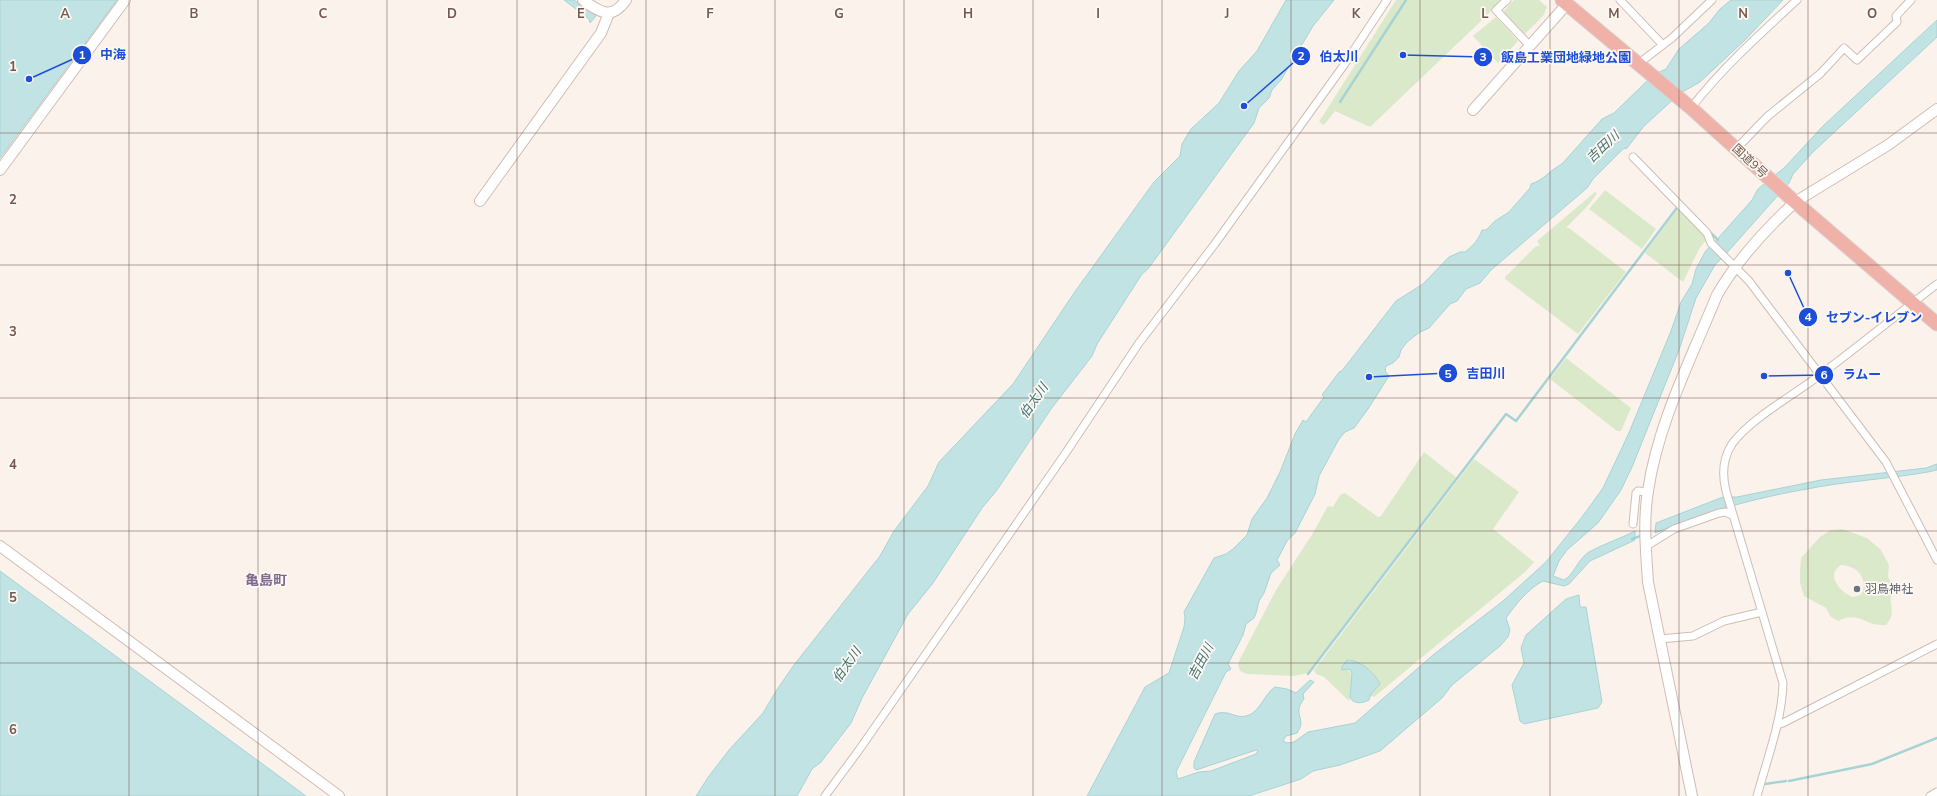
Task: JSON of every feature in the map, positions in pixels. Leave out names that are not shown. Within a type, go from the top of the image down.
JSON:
[{"type":"highway","name":"国道9号","points":[[1565,2],[1688,106],[1767,178],[1937,324]]},
{"type":"street","points":[[0,170],[125,0]]},
{"type":"street","points":[[583,0],[600,12],[609,13],[618,9],[626,0]]},
{"type":"street","points":[[825,796],[859,750],[1065,454],[1139,343],[1237,213],[1344,65],[1387,0]]},
{"type":"street","points":[[1507,0],[1496,10],[1530,46]]},
{"type":"street","points":[[1620,0],[1660,42]]},
{"type":"street","points":[[1640,65],[1672,38],[1712,0]]},
{"type":"street","points":[[1688,106],[1752,40],[1797,0]]},
{"type":"street","points":[[1736,149],[1768,116],[1821,73],[1844,48],[1857,60],[1897,22],[1896,16],[1911,0]]},
{"type":"street","points":[[1473,110],[1530,46],[1565,2]]},
{"type":"street","points":[[480,201],[602,33],[609,13]]},
{"type":"street","points":[[1692,796],[1648,582],[1645,544],[1647,492],[1654,461],[1673,404],[1717,295],[1736,267],[1784,213],[1795,202],[1888,146],[1937,109]]},
{"type":"street","points":[[1633,157],[1707,233],[1712,244],[1749,281],[1886,462],[1937,560]]},
{"type":"street","points":[[1756,796],[1783,700],[1783,683],[1727,496],[1723,474],[1725,460],[1732,445],[1752,424],[1820,375],[1937,284]]},
{"type":"street","points":[[1633,524],[1636,493],[1638,491],[1647,492]]},
{"type":"street","points":[[1645,544],[1674,529],[1720,513],[1726,512],[1732,515]]},
{"type":"street","points":[[0,546],[340,796]]},
{"type":"street","points":[[1660,639],[1693,636],[1724,621],[1762,612]]},
{"type":"street","points":[[1777,725],[1937,644]]},
{"type":"street","points":[[1930,796],[1937,792]]},
{"type":"green space","points":[[1396,0],[1503,0],[1370,127],[1335,111],[1324,125],[1319,122]]},
{"type":"green space","points":[[1514,0],[1539,0],[1547,7],[1543,16],[1525,34],[1503,12]]},
{"type":"green space","points":[[1496,17],[1518,41],[1498,63],[1473,36]]},
{"type":"green space","points":[[1605,190],[1656,229],[1642,249],[1589,209]]},
{"type":"green space","points":[[1595,192],[1597,193],[1590,203],[1566,228],[1569,228],[1626,272],[1578,334],[1505,279],[1505,277],[1536,246],[1540,246],[1537,241]]},
{"type":"green space","points":[[1679,207],[1704,233],[1707,239],[1699,249],[1683,282],[1645,253]]},
{"type":"green space","points":[[1566,358],[1631,408],[1621,431],[1617,431],[1550,379]]},
{"type":"green space","points":[[1424,452],[1457,478],[1308,673],[1294,676],[1247,674],[1240,671],[1238,665],[1240,659],[1276,590],[1313,533],[1328,506],[1333,507],[1340,495],[1345,493],[1378,517],[1381,516]]},
{"type":"green space","points":[[1474,459],[1519,492],[1493,529],[1534,562],[1525,572],[1374,697],[1370,695],[1380,684],[1378,679],[1368,668],[1349,659],[1340,668],[1342,670],[1348,670],[1353,676],[1349,701],[1324,677],[1316,674],[1314,670]]},
{"type":"green space","points":[[1842,529],[1867,538],[1881,550],[1889,565],[1888,577],[1892,583],[1892,615],[1886,625],[1873,624],[1852,617],[1838,621],[1831,617],[1826,608],[1804,596],[1800,583],[1801,558],[1820,537],[1831,530]],"holes":[[[1841,565],[1852,567],[1863,578],[1864,584],[1861,595],[1852,597],[1847,594],[1839,587],[1834,578],[1836,569]]]},
{"type":"water","points":[[0,0],[117,0],[0,158]]},
{"type":"water","points":[[564,0],[574,0],[596,16],[590,23],[589,19]]},
{"type":"water","points":[[1286,0],[1334,0],[1313,26],[1281,80],[1272,90],[1269,98],[1259,108],[1254,123],[1148,269],[1142,274],[1097,344],[1092,356],[1051,409],[997,490],[982,508],[933,583],[908,614],[862,698],[851,723],[821,762],[812,769],[797,796],[696,796],[729,750],[763,713],[794,665],[880,556],[894,531],[928,486],[939,462],[1013,384],[1074,293],[1154,182],[1180,156],[1182,144],[1191,129],[1219,103],[1239,71],[1257,51]]},
{"type":"water","points":[[1731,0],[1783,0],[1745,40],[1700,82],[1677,95],[1653,75],[1666,69],[1679,49],[1709,23],[1720,9]]},
{"type":"water","points":[[1937,20],[1937,37],[1813,152],[1793,174],[1789,183],[1724,256],[1713,244],[1752,200],[1758,189],[1785,167],[1823,126]]},
{"type":"water","points":[[1648,80],[1676,97],[1644,126],[1627,148],[1623,149],[1593,179],[1587,188],[1491,270],[1480,283],[1466,289],[1457,301],[1450,304],[1429,328],[1420,332],[1407,342],[1401,350],[1399,357],[1393,363],[1386,366],[1385,371],[1389,376],[1354,428],[1345,432],[1339,439],[1319,476],[1315,494],[1295,533],[1287,541],[1277,560],[1280,565],[1271,573],[1264,593],[1259,601],[1254,618],[1246,624],[1243,635],[1228,664],[1231,669],[1226,672],[1176,772],[1178,779],[1199,772],[1211,771],[1256,754],[1258,751],[1256,750],[1196,770],[1194,768],[1194,762],[1215,714],[1228,713],[1242,717],[1251,714],[1275,687],[1287,689],[1296,693],[1310,680],[1314,682],[1303,694],[1304,699],[1300,704],[1299,709],[1301,720],[1300,728],[1297,733],[1286,736],[1283,741],[1287,743],[1294,742],[1308,732],[1355,723],[1433,655],[1503,601],[1546,562],[1603,488],[1628,435],[1671,331],[1681,302],[1692,284],[1696,269],[1705,252],[1712,244],[1724,256],[1715,265],[1696,298],[1679,350],[1632,467],[1621,490],[1598,523],[1567,550],[1559,561],[1553,576],[1564,580],[1589,552],[1635,531],[1635,540],[1590,561],[1569,584],[1564,586],[1543,581],[1532,588],[1518,602],[1506,618],[1510,630],[1508,637],[1500,646],[1452,685],[1442,698],[1380,751],[1340,765],[1313,771],[1301,779],[1249,796],[1087,796],[1145,687],[1169,673],[1184,627],[1184,612],[1214,558],[1226,554],[1247,535],[1252,519],[1267,498],[1280,472],[1295,434],[1303,420],[1306,422],[1324,397],[1322,395],[1340,371],[1341,372],[1396,301],[1423,284],[1449,257],[1468,250],[1473,245],[1482,230],[1486,230],[1495,221],[1509,212],[1530,188],[1531,184],[1540,180],[1562,164],[1602,119],[1614,113]]},
{"type":"water","points":[[1937,464],[1937,470],[1928,472],[1822,486],[1749,501],[1711,512],[1655,533],[1656,523],[1723,497],[1737,497],[1821,480],[1926,468]]},
{"type":"water","points":[[0,571],[306,796],[0,796]]},
{"type":"water","points":[[1579,595],[1580,607],[1586,607],[1602,702],[1598,708],[1524,724],[1520,721],[1512,685],[1524,663],[1521,648],[1526,635],[1566,599]]},
{"type":"water","points":[[1347,660],[1361,664],[1371,671],[1378,680],[1380,684],[1371,694],[1369,700],[1362,703],[1354,702],[1350,698],[1352,673],[1349,669],[1342,670],[1341,668]]},
{"type":"waterway","points":[[1340,102],[1406,0]]},
{"type":"waterway","points":[[1308,674],[1506,414],[1516,421],[1679,205]]},
{"type":"waterway","points":[[1709,231],[1718,240]]},
{"type":"waterway","points":[[1632,539],[1643,535]]},
{"type":"waterway","points":[[1789,781],[1872,764],[1937,738]]},
{"type":"waterway","points":[[1765,784],[1786,781]]},
{"type":"place","name":"飯島工業団地緑地公園","points":[[1403,55]]},
{"type":"place","name":"中海","points":[[29,79]]},
{"type":"place","name":"伯太川","points":[[1244,106]]},
{"type":"place","name":"セブン-イレブン","points":[[1788,273]]},
{"type":"place","name":"ラムー","points":[[1764,376]]},
{"type":"place","name":"吉田川","points":[[1369,377]]},
{"type":"place","name":"羽鳥神社","points":[[1857,589]]},
{"type":"district","name":"亀島町","points":[[266,580]]}]
